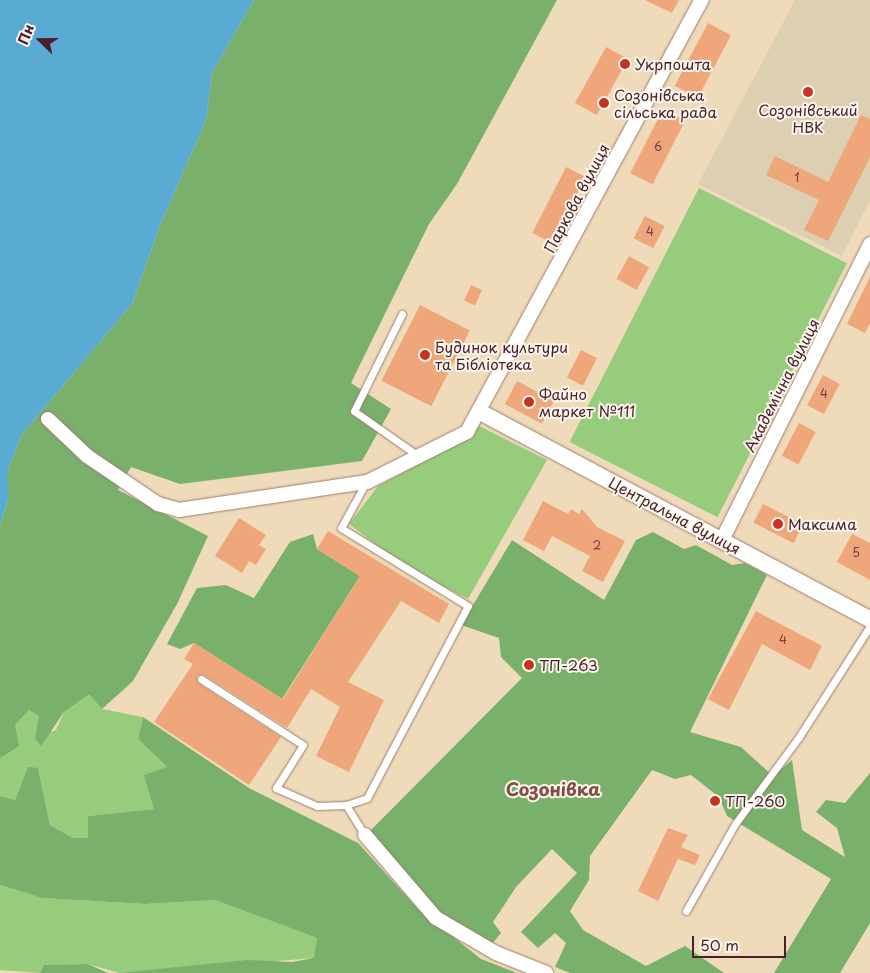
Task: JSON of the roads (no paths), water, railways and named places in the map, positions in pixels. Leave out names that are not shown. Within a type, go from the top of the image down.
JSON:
[{"type":"street","name":"Паркова вулиця","points":[[48,419],[87,456],[158,504],[179,510],[367,482],[467,432],[480,412],[702,0]]},
{"type":"street","name":"Академічна вулиця","points":[[722,540],[870,244]]},
{"type":"street","name":"Центральна вулиця","points":[[480,412],[870,619]]},
{"type":"street","points":[[366,836],[436,918],[496,953],[546,973]]},
{"type":"lane","points":[[402,314],[354,411],[420,457]]},
{"type":"lane","points":[[201,679],[303,745],[276,788],[317,806],[346,806],[367,798],[468,606],[341,528],[367,482]]},
{"type":"lane","points":[[686,911],[735,824],[799,737],[870,626]]},
{"type":"lane","points":[[346,806],[366,836]]},
{"type":"water","points":[[0,0],[254,0],[212,73],[206,120],[160,225],[132,304],[22,434],[8,469],[8,500],[0,524]]},
{"type":"place","name":"Укрпошта","points":[[625,64]]},
{"type":"place","name":"Созонівський НВК","points":[[808,92]]},
{"type":"place","name":"Созонівська сільська рада","points":[[604,103]]},
{"type":"place","name":"Будинок культури та Бібліотека","points":[[425,355]]},
{"type":"place","name":"Файно маркет №111","points":[[529,402]]},
{"type":"place","name":"Максима","points":[[778,524]]},
{"type":"place","name":"ТП-263","points":[[529,665]]},
{"type":"place","name":"ТП-260","points":[[715,801]]},
{"type":"district","name":"Созонівка","points":[[553,789]]}]
